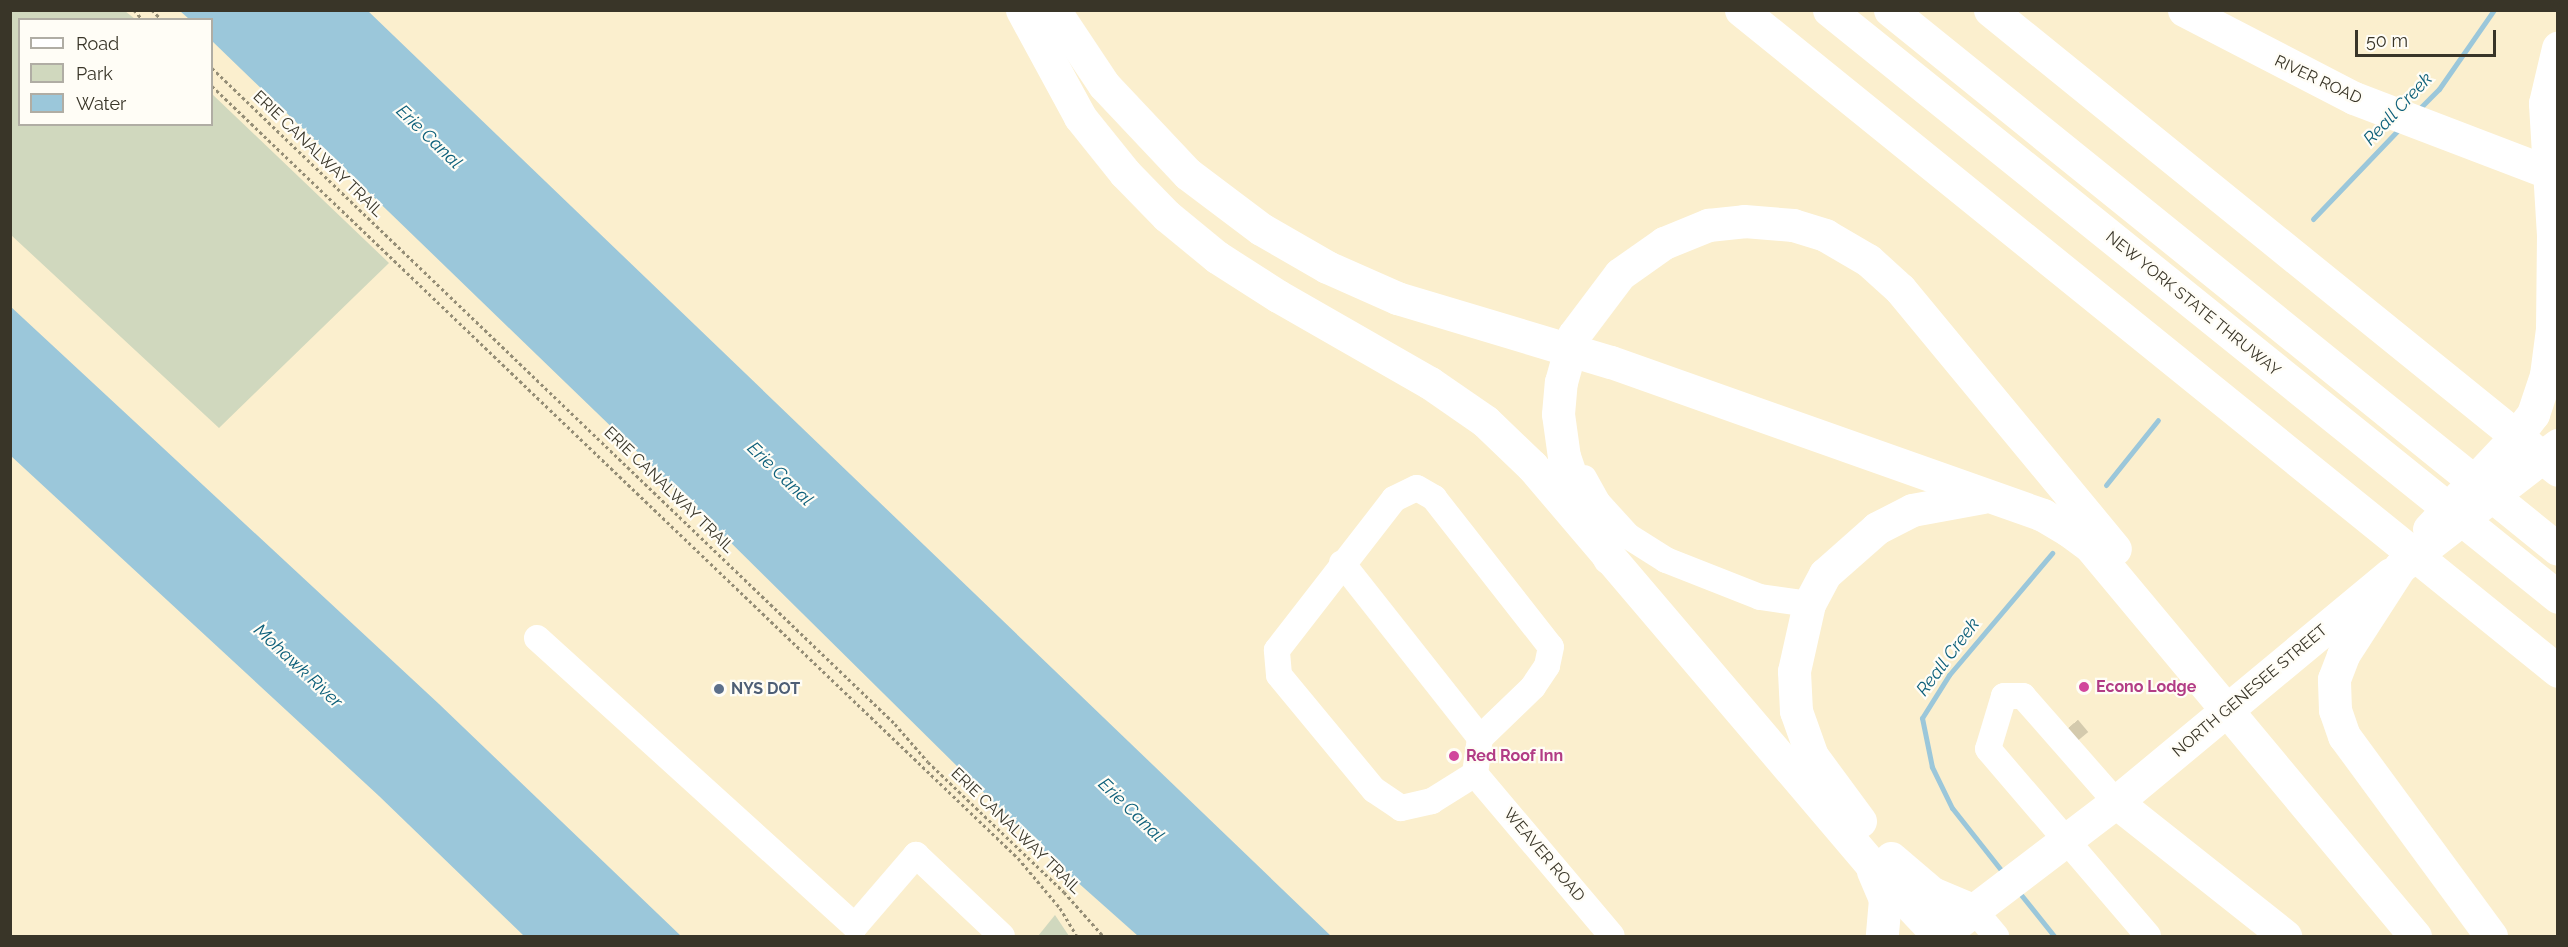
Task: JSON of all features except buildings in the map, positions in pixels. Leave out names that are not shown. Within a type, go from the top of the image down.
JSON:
[{"type":"main road","points":[[1022,10],[1080,117],[1125,173],[1167,216],[1217,257],[1430,383],[1485,421],[1532,466],[1870,863],[1939,936]]},
{"type":"main road","points":[[1054,10],[1104,86],[1188,174],[1261,229],[1327,267],[1397,298],[1611,362],[2043,515],[2089,545],[2202,668]]},
{"type":"main road","points":[[1742,10],[2363,517],[2558,671]]},
{"type":"main road","name":"NEW YORK STATE THRUWAY","points":[[1829,10],[2558,597]]},
{"type":"main road","points":[[1890,10],[2558,549]]},
{"type":"main road","points":[[1990,10],[2558,470]]},
{"type":"main road","name":"RIVER ROAD","points":[[2184,10],[2273,59],[2392,114],[2552,174]]},
{"type":"main road","points":[[2492,936],[2363,765],[2344,736],[2335,710],[2334,679],[2343,655],[2387,577],[2512,441],[2533,414],[2546,375],[2552,329],[2552,174],[2545,103],[2558,48]]},
{"type":"main road","points":[[1609,558],[1574,485],[1564,457],[1558,414],[1561,382],[1574,335],[1590,309],[1620,274],[1664,243],[1708,225],[1744,221],[1793,225],[1825,235],[1868,260],[1900,289],[2202,668],[2436,936]]},
{"type":"main road","name":"NORTH GENESEE STREET","points":[[1939,936],[2066,841],[2105,790],[2387,577],[2558,444]]},
{"type":"main road","points":[[1984,904],[1932,893],[1903,872],[1868,833],[1812,756],[1796,711],[1794,671],[1809,604],[1825,574],[1877,528],[1912,510],[1986,496]]},
{"type":"main road","points":[[2268,746],[2415,936]]},
{"type":"main road","points":[[2105,790],[2285,936]]},
{"type":"main road","points":[[1870,863],[1885,898],[1882,936]]},
{"type":"street","points":[[2213,10],[2273,59]]},
{"type":"street","points":[[1558,414],[1573,457],[1598,503],[1628,536],[1666,560],[1760,597],[1809,604]]},
{"type":"street","points":[[1417,488],[1434,498],[1551,647],[1547,666],[1508,715],[1480,738],[1475,774],[1415,807],[1389,803],[1374,790],[1278,675],[1277,650],[1281,642],[1394,499],[1417,488]]},
{"type":"street","points":[[1342,563],[1480,738]]},
{"type":"street","points":[[537,638],[850,931],[916,855],[1002,936]]},
{"type":"street","points":[[2105,790],[2024,696],[2004,696],[1988,748],[2148,936]]},
{"type":"street","points":[[2042,718],[2073,734],[2105,790]]},
{"type":"street","name":"WEAVER ROAD","points":[[1475,774],[1612,936]]},
{"type":"street","points":[[1984,904],[1996,936]]},
{"type":"path","name":"ERIE CANALWAY TRAIL","points":[[213,69],[895,723],[928,762],[1064,892],[1103,936]]},
{"type":"path","points":[[213,87],[1018,858],[1060,908],[1077,936]]},
{"type":"green space","points":[[10,11],[125,11],[134,18],[18,18],[18,126],[213,126],[213,95],[389,263],[219,428],[11,235]]},
{"type":"green space","points":[[1055,915],[1069,936],[1038,936]]},
{"type":"water","name":"Erie Canal","points":[[180,11],[368,11],[1331,936],[1138,936],[1048,856],[713,525],[213,42],[213,18],[188,18]]},
{"type":"water","name":"Mohawk River","points":[[10,306],[439,704],[681,936],[524,936],[379,796],[11,456]]},
{"type":"waterway","name":"Reall Creek","points":[[2417,111],[2439,89],[2494,10]]},
{"type":"waterway","name":"Reall Creek","points":[[2313,219],[2400,128]]},
{"type":"waterway","name":"Reall Creek","points":[[2106,485],[2158,420]]},
{"type":"waterway","name":"Reall Creek","points":[[2005,875],[1952,808],[1932,767],[1922,718],[1949,675],[2052,553]]},
{"type":"waterway","name":"Reall Creek","points":[[2018,891],[2054,936]]},
{"type":"tunnel","points":[[2068,728],[2078,740]]},
{"type":"place","name":"Econo Lodge","points":[[2084,687]]},
{"type":"place","name":"NYS DOT","points":[[719,689]]},
{"type":"place","name":"Red Roof Inn","points":[[1454,756]]}]
